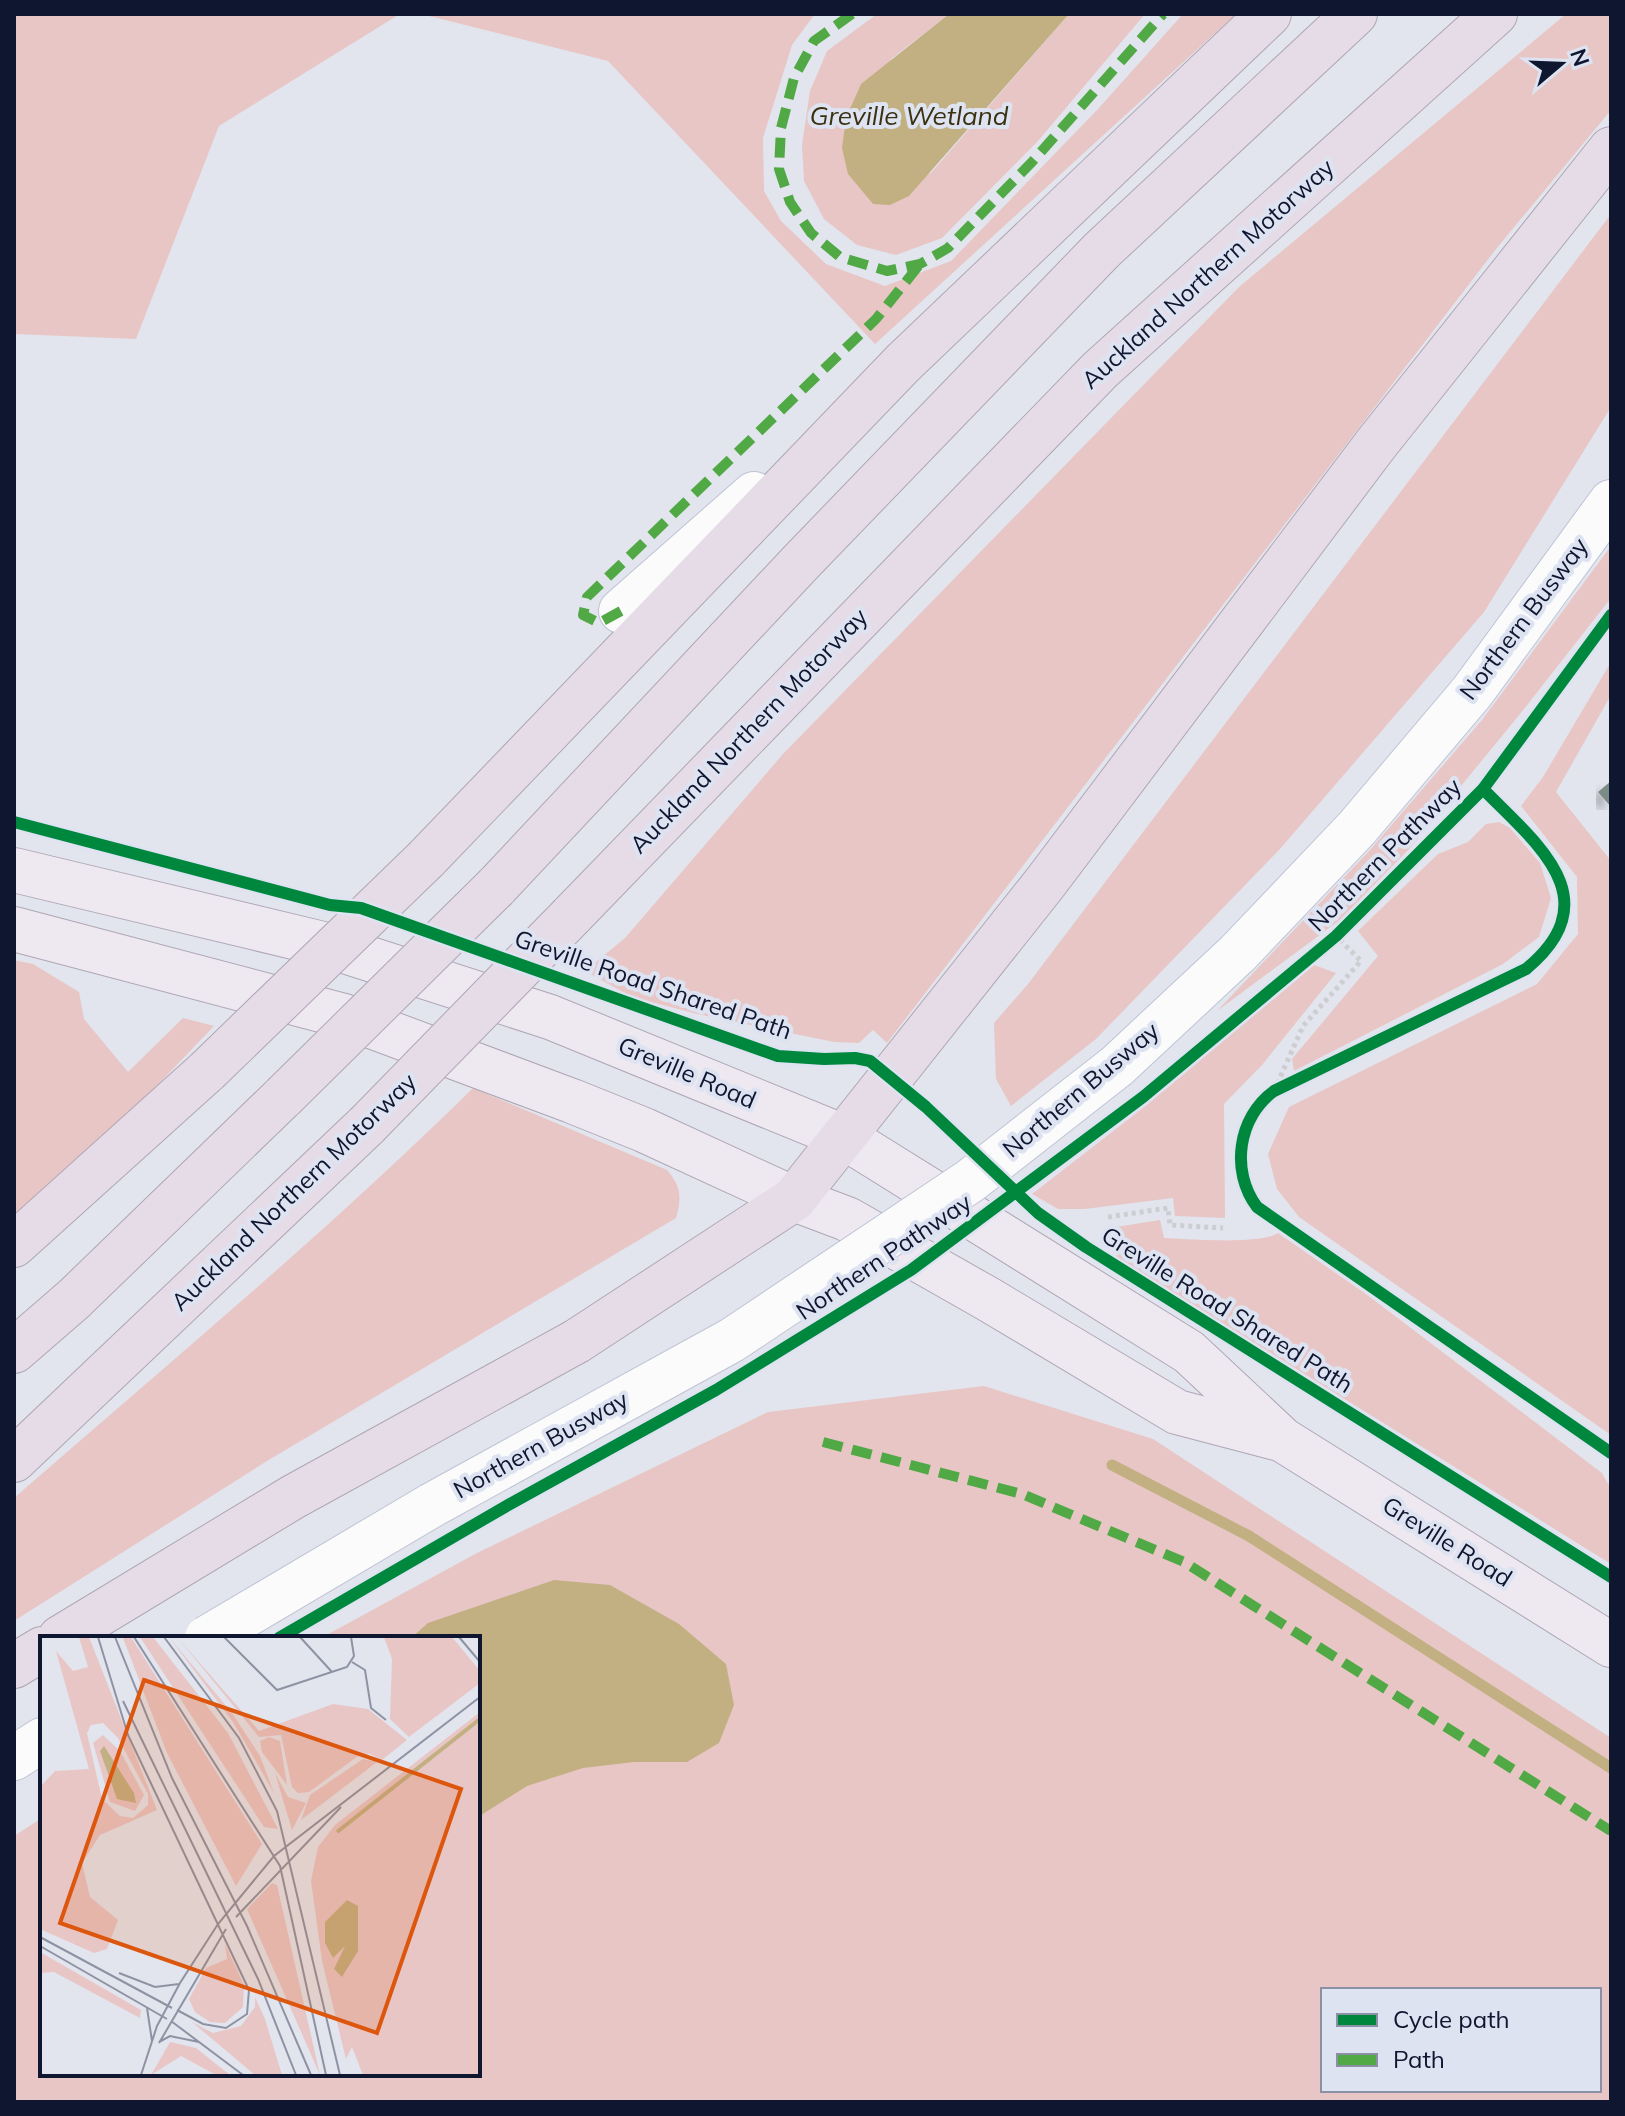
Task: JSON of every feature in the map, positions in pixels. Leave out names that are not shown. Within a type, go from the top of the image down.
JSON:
[{"type":"highway","points":[[14,1245],[207,1071],[426,859],[903,363],[1269,14]]},
{"type":"highway","points":[[14,1351],[74,1299],[496,887],[801,562],[1102,250],[1355,14]]},
{"type":"highway","name":"Auckland Northern Motorway","points":[[14,1460],[367,1125],[1100,370],[1495,14]]},
{"type":"highway","points":[[63,1636],[293,1497],[577,1341],[794,1199],[1045,883],[1376,444],[1611,149]]},
{"type":"highway","points":[[14,1666],[40,1650]]},
{"type":"main road","name":"Greville Road","points":[[14,870],[323,944],[550,1017],[844,1137],[1189,1352],[1283,1440],[1611,1645]]},
{"type":"main road","name":"Greville Road","points":[[14,929],[344,1016],[586,1107],[794,1199],[847,1219],[1177,1412],[1283,1440]]},
{"type":"lane","points":[[621,611],[903,363]]},
{"type":"lane","name":"Northern Busway","points":[[210,1636],[432,1505],[732,1340],[970,1181],[1117,1066],[1238,953],[1357,828],[1472,692],[1611,502]]},
{"type":"lane","points":[[14,1758],[40,1741]]},
{"type":"path","points":[[1274,1091],[1303,1026],[1361,961],[1336,936]]},
{"type":"path","points":[[1261,1101],[1288,1084]]},
{"type":"path","points":[[1102,1220],[1168,1208],[1170,1225],[1226,1226]]},
{"type":"shaded area","points":[[14,14],[400,14],[219,126],[136,339],[14,334]]},
{"type":"shaded area","points":[[421,14],[815,14],[792,45],[763,138],[764,191],[781,221],[826,264],[885,286],[951,261],[1098,109],[1183,14],[1236,14],[875,344],[608,61]]},
{"type":"shaded area","points":[[877,14],[949,14],[891,59],[930,174],[1069,14],[1145,14],[1038,141],[942,238],[896,255],[857,245],[824,219],[804,181],[802,145],[810,91],[827,51]]},
{"type":"shaded area","points":[[1566,14],[1611,14],[1611,110],[1496,249],[887,1043],[873,1030],[859,1043],[834,1042],[697,1014],[632,997],[585,971],[625,938],[783,754],[1239,287]]},
{"type":"shaded area","points":[[1611,214],[1611,407],[1484,612],[1280,849],[1096,1039],[1011,1106],[996,1079],[994,1023],[1028,984]]},
{"type":"shaded area","points":[[1611,546],[1611,598],[1411,847],[1340,920],[1217,1011],[1370,850],[1482,720]]},
{"type":"shaded area","points":[[1611,662],[1611,695],[1556,792],[1611,861],[1611,1435],[1299,1217],[1277,1189],[1268,1154],[1289,1107],[1537,984],[1578,934],[1577,877],[1521,806],[1543,777]]},
{"type":"shaded area","points":[[1499,822],[1510,828],[1540,863],[1551,898],[1539,937],[1503,964],[1294,1071],[1292,1059],[1378,956],[1358,931],[1438,854],[1468,842],[1486,824]]},
{"type":"shaded area","points":[[14,960],[33,964],[79,992],[84,1019],[128,1072],[183,1018],[214,1026],[77,1169],[14,1220]]},
{"type":"shaded area","points":[[1314,965],[1336,973],[1262,1065],[1224,1104],[1225,1218],[1175,1216],[1173,1198],[1085,1209],[1058,1209],[1032,1194],[1148,1104]]},
{"type":"shaded area","points":[[473,1088],[667,1170],[679,1192],[676,1218],[267,1461],[14,1621],[14,1498],[304,1245]]},
{"type":"shaded area","points":[[1160,1220],[1164,1238],[1241,1240],[1278,1233],[1366,1294],[1602,1473],[1611,1489],[1611,1564],[1117,1258],[1110,1228]]},
{"type":"shaded area","points":[[984,1386],[1153,1439],[1611,1738],[1611,2102],[14,2102],[14,1836],[40,1819],[40,2076],[480,2076],[480,1636],[325,1636],[477,1553],[768,1412]]},
{"type":"water","name":"Greville Wetland","points":[[949,14],[1069,14],[909,196],[890,205],[873,204],[848,174],[842,148],[846,118],[861,84]]},
{"type":"water","points":[[554,1580],[610,1585],[679,1624],[726,1664],[734,1705],[719,1743],[687,1762],[634,1762],[583,1768],[527,1786],[480,1816],[480,1636],[413,1636],[428,1623]]},
{"type":"building","points":[[1611,781],[1611,807],[1598,792]]},
{"type":"waterway","points":[[1112,1465],[1249,1536],[1611,1768]]},
{"type":"marked path","points":[[852,14],[814,41],[794,78],[781,128],[779,169],[790,202],[811,233],[840,257],[887,271],[920,264],[948,248],[1032,162],[1163,14]]},
{"type":"marked path","points":[[621,611],[599,623],[583,615],[587,597],[876,319],[920,264]]},
{"type":"marked path","points":[[823,1442],[1022,1494],[1184,1562],[1611,1831]]},
{"type":"cycle path","name":"Northern Pathway","points":[[282,1636],[510,1504],[716,1390],[911,1270],[1143,1097],[1336,936],[1483,789],[1611,615]]},
{"type":"cycle path","name":"Northern Pathway","points":[[1483,789],[1524,830],[1556,873],[1564,896],[1563,919],[1551,943],[1526,969],[1274,1091],[1252,1115],[1246,1130],[1242,1145],[1243,1177],[1257,1207],[1611,1453]]},
{"type":"cycle path","name":"Greville Road Shared Path","points":[[14,822],[330,905],[361,908],[778,1056],[870,1061],[926,1107],[1038,1213],[1086,1247],[1611,1577]]}]
